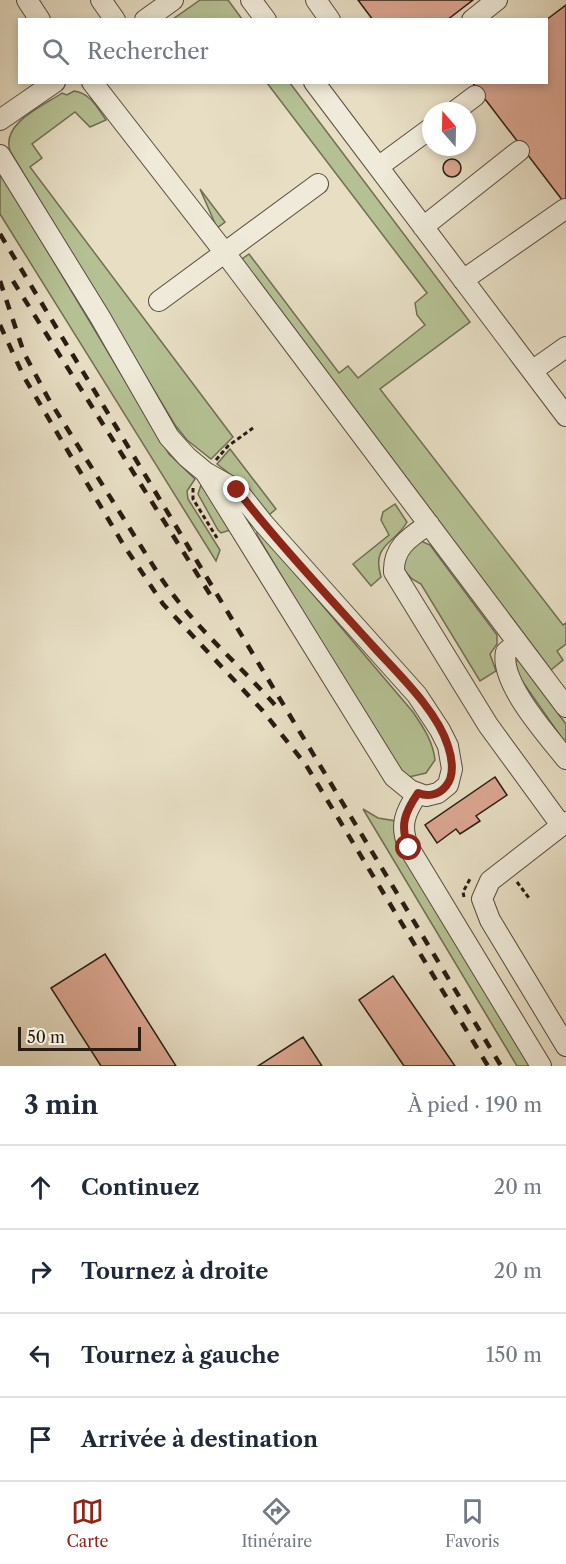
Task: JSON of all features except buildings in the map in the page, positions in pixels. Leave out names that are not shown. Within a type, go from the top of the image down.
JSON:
[{"type":"street","points":[[27,0],[39,18]]},
{"type":"street","points":[[101,0],[114,18]]},
{"type":"street","points":[[148,18],[173,0]]},
{"type":"street","points":[[251,0],[264,18]]},
{"type":"street","points":[[316,0],[329,18]]},
{"type":"street","points":[[474,18],[497,0]]},
{"type":"street","points":[[1,118],[52,84]]},
{"type":"street","points":[[94,84],[225,253],[566,707]]},
{"type":"street","points":[[316,84],[566,416]]},
{"type":"street","points":[[467,102],[475,96]]},
{"type":"street","points":[[378,167],[422,135]]},
{"type":"street","points":[[423,227],[519,151]]},
{"type":"street","points":[[0,154],[100,317],[169,437],[205,472],[237,490],[264,524],[423,704],[448,746],[452,769],[448,784],[438,793],[426,796],[410,790],[394,777],[205,472]]},
{"type":"street","points":[[159,301],[318,184]]},
{"type":"street","points":[[463,280],[565,208]]},
{"type":"street","points":[[532,371],[566,347]]},
{"type":"street","points":[[429,524],[406,541],[396,553],[394,572],[488,725],[564,824],[490,881],[482,899],[490,920],[566,1046]]},
{"type":"street","points":[[517,643],[506,652],[503,663],[507,674],[534,718],[566,759]]},
{"type":"street","points":[[418,793],[406,811],[403,824],[404,837],[541,1066]]},
{"type":"green space","points":[[200,0],[228,0],[241,18],[174,18]]},
{"type":"green space","points":[[268,84],[291,84],[470,322],[380,389],[563,625],[566,623],[566,644],[557,651],[563,660],[551,670],[242,259],[249,254],[339,373],[348,366],[358,378],[425,325],[417,315],[415,303],[427,293]]},
{"type":"green space","points":[[74,91],[89,98],[106,120],[90,127],[75,112],[32,144],[42,158],[30,167],[233,437],[211,459],[187,440],[175,425],[10,151],[9,141],[17,124],[62,93],[67,95]]},
{"type":"green space","points":[[0,172],[169,454],[195,479],[187,491],[188,499],[220,550],[216,561],[0,214]]},
{"type":"green space","points":[[200,189],[225,222],[217,228]]},
{"type":"green space","points":[[230,449],[276,509],[269,515],[235,478],[217,464]]},
{"type":"green space","points":[[201,485],[216,501],[230,530],[221,533],[218,530],[198,494]]},
{"type":"green space","points":[[395,504],[407,522],[382,551],[379,558],[381,577],[371,586],[353,564],[389,535],[381,520],[383,512]]},
{"type":"green space","points":[[257,531],[413,712],[427,734],[434,753],[435,760],[426,773],[409,777],[399,771],[257,535]]},
{"type":"green space","points":[[421,541],[430,545],[497,635],[497,644],[490,654],[496,671],[480,681],[421,584],[412,579],[403,569],[404,553]]},
{"type":"green space","points":[[518,660],[566,724],[566,744],[511,665]]},
{"type":"green space","points":[[363,809],[378,818],[396,821],[395,833],[535,1066],[517,1066]]},
{"type":"railway","points":[[0,234],[501,1066]]},
{"type":"railway","points":[[0,281],[24,353],[48,398],[159,575],[202,629],[281,712]]},
{"type":"railway","points":[[13,281],[211,596]]},
{"type":"railway","points":[[0,325],[24,377],[123,544],[163,604],[262,710],[306,765],[488,1066]]},
{"type":"route","points":[[237,490],[264,524],[417,695],[448,746],[452,769],[448,784],[438,793],[426,796],[418,793],[406,811],[403,824],[404,837],[409,848]]}]
